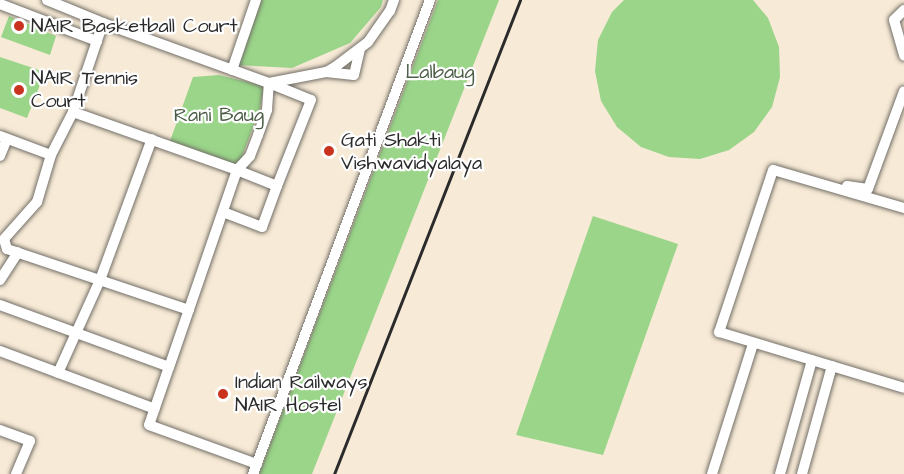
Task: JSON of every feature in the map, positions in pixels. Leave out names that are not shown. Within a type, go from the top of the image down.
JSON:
[{"type":"street","points":[[47,0],[310,100],[262,227],[223,212]]},
{"type":"street","points":[[232,70],[256,0]]},
{"type":"street","points":[[326,72],[360,50],[368,42],[390,11],[394,0]]},
{"type":"street","points":[[269,83],[267,110],[250,156],[237,170],[149,425],[255,469],[430,0]]},
{"type":"street","points":[[379,136],[387,123],[435,0]]},
{"type":"street","points":[[0,4],[97,41]]},
{"type":"street","points":[[904,10],[894,20],[904,56]]},
{"type":"street","points":[[0,280],[8,249],[4,239],[37,202],[51,155],[73,112],[103,23]]},
{"type":"street","points":[[269,83],[326,72],[354,75],[360,50]]},
{"type":"street","points":[[810,181],[868,189],[904,91]]},
{"type":"street","points":[[73,112],[277,186]]},
{"type":"street","points":[[0,156],[4,137],[51,155]]},
{"type":"street","points":[[58,373],[78,334],[100,280],[152,139]]},
{"type":"street","points":[[904,208],[773,170],[719,332],[904,388]]},
{"type":"street","points":[[8,249],[189,310]]},
{"type":"street","points":[[0,305],[169,367]]},
{"type":"street","points":[[712,474],[753,344]]},
{"type":"street","points":[[0,351],[155,409]]},
{"type":"street","points":[[780,474],[812,360]]},
{"type":"street","points":[[802,474],[832,366]]},
{"type":"street","points":[[0,430],[30,441],[16,474]]},
{"type":"green space","points":[[260,0],[383,0],[381,7],[350,43],[292,68],[236,65]]},
{"type":"green space","name":"Lalbaug","points":[[438,0],[499,0],[312,474],[259,474]]},
{"type":"green space","points":[[624,0],[753,0],[768,18],[779,47],[780,77],[772,107],[754,132],[729,150],[700,159],[669,157],[641,147],[617,127],[601,101],[595,71],[598,40],[612,12]]},
{"type":"green space","name":"NAIR Basketball Court","points":[[9,16],[56,36],[50,55],[1,37]]},
{"type":"green space","name":"NAIR Tennis Court","points":[[0,57],[45,72],[27,118],[0,108]]},
{"type":"green space","name":"Rani Baug","points":[[219,75],[264,86],[260,109],[237,170],[170,141],[193,77]]},
{"type":"green space","points":[[593,216],[678,244],[603,455],[516,435]]},
{"type":"railway","points":[[334,474],[520,0]]},
{"type":"place","name":"NAIR Basketball Court","points":[[19,26]]},
{"type":"place","name":"NAIR Tennis Court","points":[[19,90]]},
{"type":"place","name":"Gati Shakti Vishwavidyalaya","points":[[329,151]]},
{"type":"place","name":"Indian Railways NAIR Hostel","points":[[223,394]]}]
